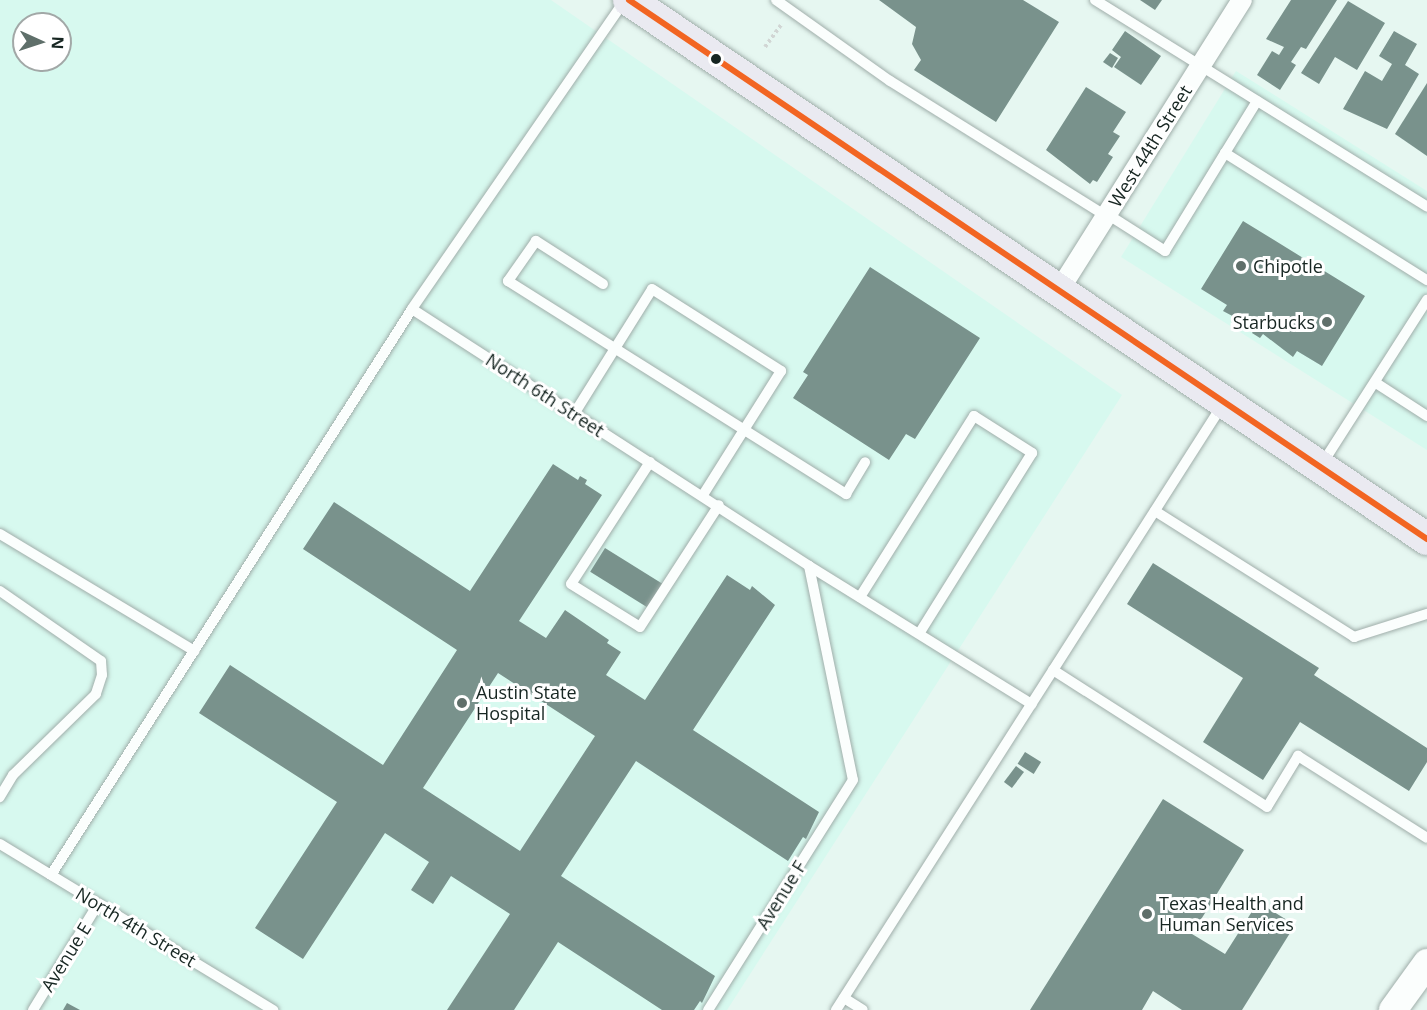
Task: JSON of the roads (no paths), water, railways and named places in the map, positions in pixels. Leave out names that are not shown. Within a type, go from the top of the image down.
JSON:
[{"type":"main road","points":[[630,0],[1058,292],[1427,539]]},
{"type":"main road","points":[[1393,1010],[1427,963]]},
{"type":"street","name":"West 44th Street","points":[[1058,292],[1242,0]]},
{"type":"lane","points":[[51,875],[412,309],[630,0]]},
{"type":"lane","points":[[776,0],[890,81],[1165,250],[1257,101]]},
{"type":"lane","points":[[1095,0],[1427,207]]},
{"type":"lane","points":[[1225,153],[1427,280]]},
{"type":"lane","points":[[603,284],[536,241],[508,281],[846,494],[865,462]]},
{"type":"lane","points":[[574,414],[652,289],[781,371],[703,495]]},
{"type":"lane","points":[[1320,468],[1427,300]]},
{"type":"lane","name":"North 6th Street","points":[[412,309],[703,495],[809,566],[1032,704]]},
{"type":"lane","points":[[1376,383],[1427,416]]},
{"type":"lane","points":[[836,1010],[1224,404]]},
{"type":"lane","points":[[860,597],[974,416],[1032,453],[919,634]]},
{"type":"lane","points":[[650,462],[571,584],[640,627],[719,506]]},
{"type":"lane","points":[[1155,511],[1354,637],[1427,614]]},
{"type":"lane","points":[[0,534],[195,651]]},
{"type":"lane","name":"Avenue F","points":[[708,1010],[853,780],[809,566]]},
{"type":"lane","points":[[0,591],[101,661],[102,675],[96,694],[13,775],[0,797]]},
{"type":"lane","points":[[1053,670],[1267,807],[1299,756],[1427,838]]},
{"type":"lane","name":"North 4th Street","points":[[0,844],[273,1010]]},
{"type":"lane","name":"Avenue E","points":[[33,1010],[98,904]]},
{"type":"lane","points":[[844,998],[863,1010]]},
{"type":"place","name":"Chipotle","points":[[1241,266]]},
{"type":"place","name":"Starbucks","points":[[1327,322]]},
{"type":"place","name":"Austin State Hospital","points":[[462,703]]},
{"type":"place","name":"Texas Health and Human Services","points":[[1147,914]]}]
